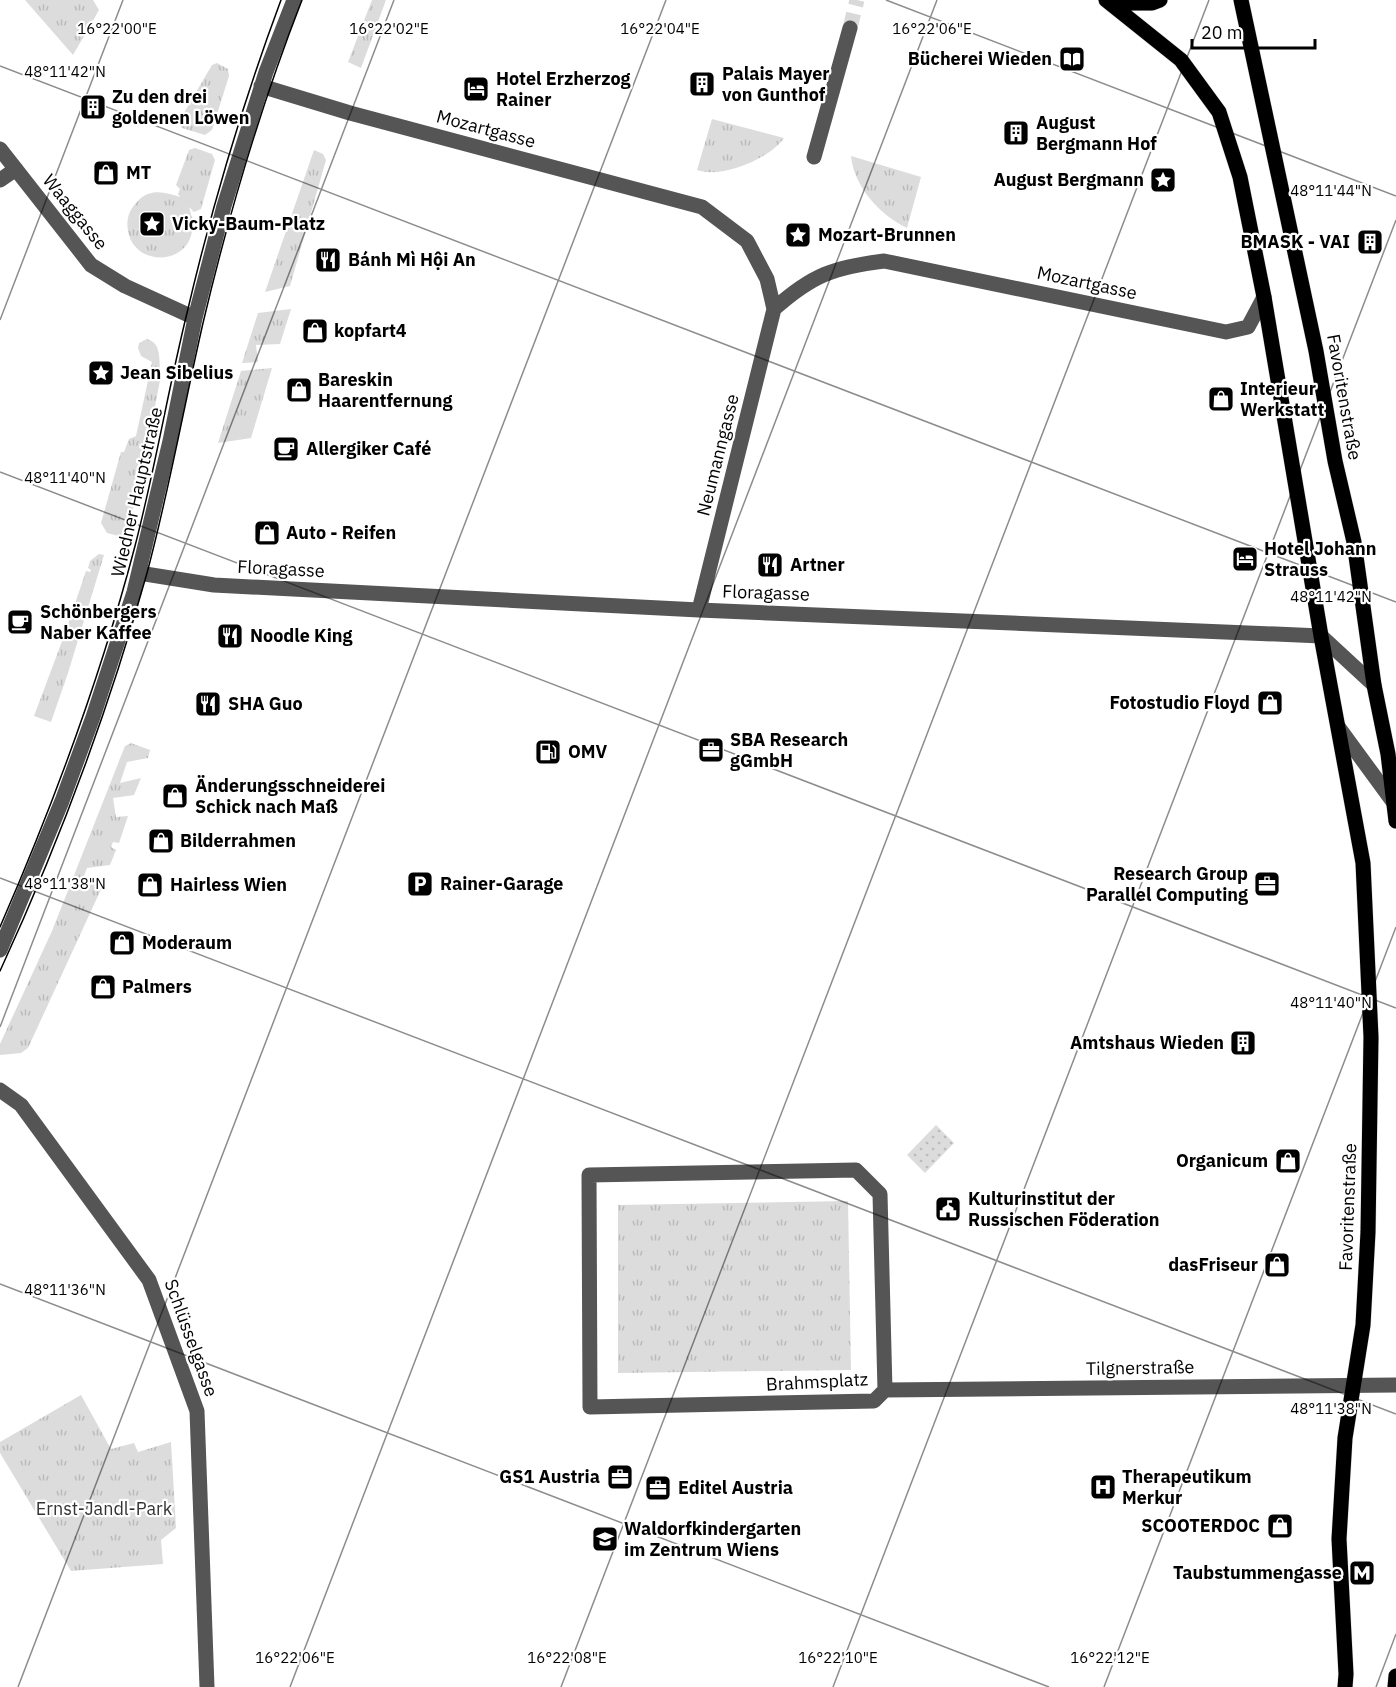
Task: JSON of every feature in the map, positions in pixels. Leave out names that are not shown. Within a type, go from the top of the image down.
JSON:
[{"type":"main road","points":[[1109,1],[1152,3],[1160,0]]},
{"type":"main road","name":"Favoritenstraße","points":[[1241,0],[1316,351],[1335,461],[1354,542],[1374,686],[1388,754],[1396,821]]},
{"type":"main road","name":"Favoritenstraße","points":[[1109,1],[1181,60],[1219,112],[1240,177],[1264,297],[1321,636],[1363,863],[1371,1037],[1368,1232],[1363,1325],[1345,1438],[1339,1539],[1345,1687]]},
{"type":"main road","points":[[1395,1687],[1396,1676]]},
{"type":"street","name":"Wiedner Hauptstraße","points":[[0,950],[54,822],[93,717],[139,573],[170,441],[195,318],[236,164],[261,86],[294,0]]},
{"type":"street","points":[[814,157],[850,28]]},
{"type":"street","name":"Mozartgasse","points":[[261,86],[350,113],[702,207],[747,242],[767,279],[774,309],[797,288],[823,274],[852,264],[884,261],[1226,332],[1248,327],[1264,297]]},
{"type":"street","name":"Waaggasse","points":[[0,149],[91,265],[125,286],[195,318]]},
{"type":"street","points":[[0,180],[16,169]]},
{"type":"street","name":"Neumanngasse","points":[[699,610],[774,309]]},
{"type":"street","name":"Floragasse","points":[[139,573],[214,585],[699,610],[1321,636]]},
{"type":"street","points":[[1321,636],[1374,686]]},
{"type":"street","name":"Favoritenstraße","points":[[1339,729],[1395,803]]},
{"type":"street","name":"Schlüsselgasse","points":[[0,1090],[21,1105],[149,1280],[197,1411],[207,1687]]},
{"type":"street","name":"Brahmsplatz","points":[[856,1170],[880,1194],[885,1390],[874,1401],[590,1407],[589,1175],[856,1170]]},
{"type":"street","name":"Tilgnerstraße","points":[[885,1390],[1396,1385]]},
{"type":"green space","points":[[25,0],[93,0],[99,10],[73,55]]},
{"type":"green space","points":[[372,0],[386,0],[361,68],[348,62]]},
{"type":"green space","points":[[217,63],[228,69],[229,76],[212,130],[205,135],[182,128],[178,123],[212,65]]},
{"type":"green space","points":[[712,119],[784,138],[768,153],[745,165],[719,172],[697,170]]},
{"type":"green space","points":[[195,148],[212,154],[215,160],[201,209],[194,212],[189,207],[192,226],[189,241],[180,251],[169,256],[156,257],[143,253],[133,244],[128,231],[127,223],[130,212],[142,198],[152,193],[180,197],[178,194],[180,189],[176,185],[189,150]]},
{"type":"green space","points":[[314,150],[323,154],[326,160],[290,286],[265,292]]},
{"type":"green space","points":[[851,156],[921,177],[907,228],[887,216],[870,199],[857,178]]},
{"type":"green space","points":[[291,309],[280,344],[256,345],[258,362],[242,363],[258,313]]},
{"type":"green space","points":[[147,339],[157,347],[162,370],[151,427],[148,426],[147,432],[150,434],[138,477],[140,479],[126,538],[107,533],[101,523],[121,452],[124,452],[129,439],[136,436],[152,362],[141,356],[138,348],[139,343]]},
{"type":"green space","points":[[272,368],[251,438],[218,443],[241,371]]},
{"type":"green space","points":[[99,554],[104,555],[51,722],[34,716],[86,571],[91,570],[88,568],[90,561]]},
{"type":"green space","points":[[131,743],[150,750],[148,758],[127,762],[120,783],[141,778],[134,795],[113,798],[116,817],[128,816],[119,843],[113,842],[111,847],[116,850],[110,865],[87,868],[81,884],[103,885],[28,1048],[21,1053],[0,1055],[0,1044],[52,931],[125,746]]},
{"type":"green space","points":[[936,1125],[954,1143],[925,1173],[907,1155]]},
{"type":"green space","points":[[848,1201],[851,1370],[618,1373],[618,1205]]},
{"type":"green space","name":"Ernst-Jandl-Park","points":[[81,1395],[111,1449],[134,1443],[138,1452],[171,1442],[176,1528],[161,1540],[163,1564],[71,1571],[0,1453],[0,1442]]},
{"type":"tunnel","points":[[850,28],[857,0]]},
{"type":"tram line","points":[[0,927],[75,739],[122,595],[207,233],[241,116],[281,0]]},
{"type":"tram line","points":[[0,971],[62,825],[99,725],[132,624],[155,542],[203,323],[224,241],[260,119],[302,0]]},
{"type":"place","name":"Bücherei Wieden","points":[[1072,59]]},
{"type":"place","name":"Palais Mayer von Gunthof","points":[[702,84]]},
{"type":"place","name":"Hotel Erzherzog Rainer","points":[[476,89]]},
{"type":"place","name":"Zu den drei goldenen Löwen","points":[[93,107]]},
{"type":"place","name":"August Bergmann Hof","points":[[1016,133]]},
{"type":"place","name":"MT","points":[[106,173]]},
{"type":"place","name":"August Bergmann","points":[[1163,180]]},
{"type":"place","name":"Vicky-Baum-Platz","points":[[152,224]]},
{"type":"place","name":"Mozart-Brunnen","points":[[798,235]]},
{"type":"place","name":"BMASK - VAI","points":[[1370,242]]},
{"type":"place","name":"Bánh Mì Hội An","points":[[328,260]]},
{"type":"place","name":"kopfart4","points":[[315,331]]},
{"type":"place","name":"Jean Sibelius","points":[[101,373]]},
{"type":"place","name":"Bareskin Haarentfernung","points":[[299,390]]},
{"type":"place","name":"Interieur Werkstatt","points":[[1221,399]]},
{"type":"place","name":"Allergiker Café","points":[[286,449]]},
{"type":"place","name":"Auto - Reifen","points":[[267,533]]},
{"type":"place","name":"Hotel Johann Strauss","points":[[1245,559]]},
{"type":"place","name":"Artner","points":[[770,565]]},
{"type":"place","name":"Schönbergers Naber Kaffee","points":[[20,622]]},
{"type":"place","name":"Noodle King","points":[[230,636]]},
{"type":"place","name":"Fotostudio Floyd","points":[[1270,703]]},
{"type":"place","name":"SHA Guo","points":[[208,704]]},
{"type":"place","name":"SBA Research gGmbH","points":[[711,750]]},
{"type":"place","name":"OMV","points":[[548,752]]},
{"type":"place","name":"Änderungsschneiderei Schick nach Maß","points":[[175,796]]},
{"type":"place","name":"Bilderrahmen","points":[[161,841]]},
{"type":"place","name":"Rainer-Garage","points":[[420,884]]},
{"type":"place","name":"Research Group Parallel Computing","points":[[1267,884]]},
{"type":"place","name":"Hairless Wien","points":[[150,885]]},
{"type":"place","name":"Moderaum","points":[[122,943]]},
{"type":"place","name":"Palmers","points":[[103,987]]},
{"type":"place","name":"Amtshaus Wieden","points":[[1243,1043]]},
{"type":"place","name":"Organicum","points":[[1288,1161]]},
{"type":"place","name":"Kulturinstitut der Russischen Föderation","points":[[948,1209]]},
{"type":"place","name":"dasFriseur","points":[[1277,1265]]},
{"type":"place","name":"GS1 Austria","points":[[620,1477]]},
{"type":"place","name":"Therapeutikum Merkur","points":[[1103,1487]]},
{"type":"place","name":"Editel Austria","points":[[658,1488]]},
{"type":"place","name":"SCOOTERDOC","points":[[1280,1526]]},
{"type":"place","name":"Waldorfkindergarten im Zentrum Wiens","points":[[605,1539]]},
{"type":"place","name":"Taubstummengasse","points":[[1362,1573]]}]
